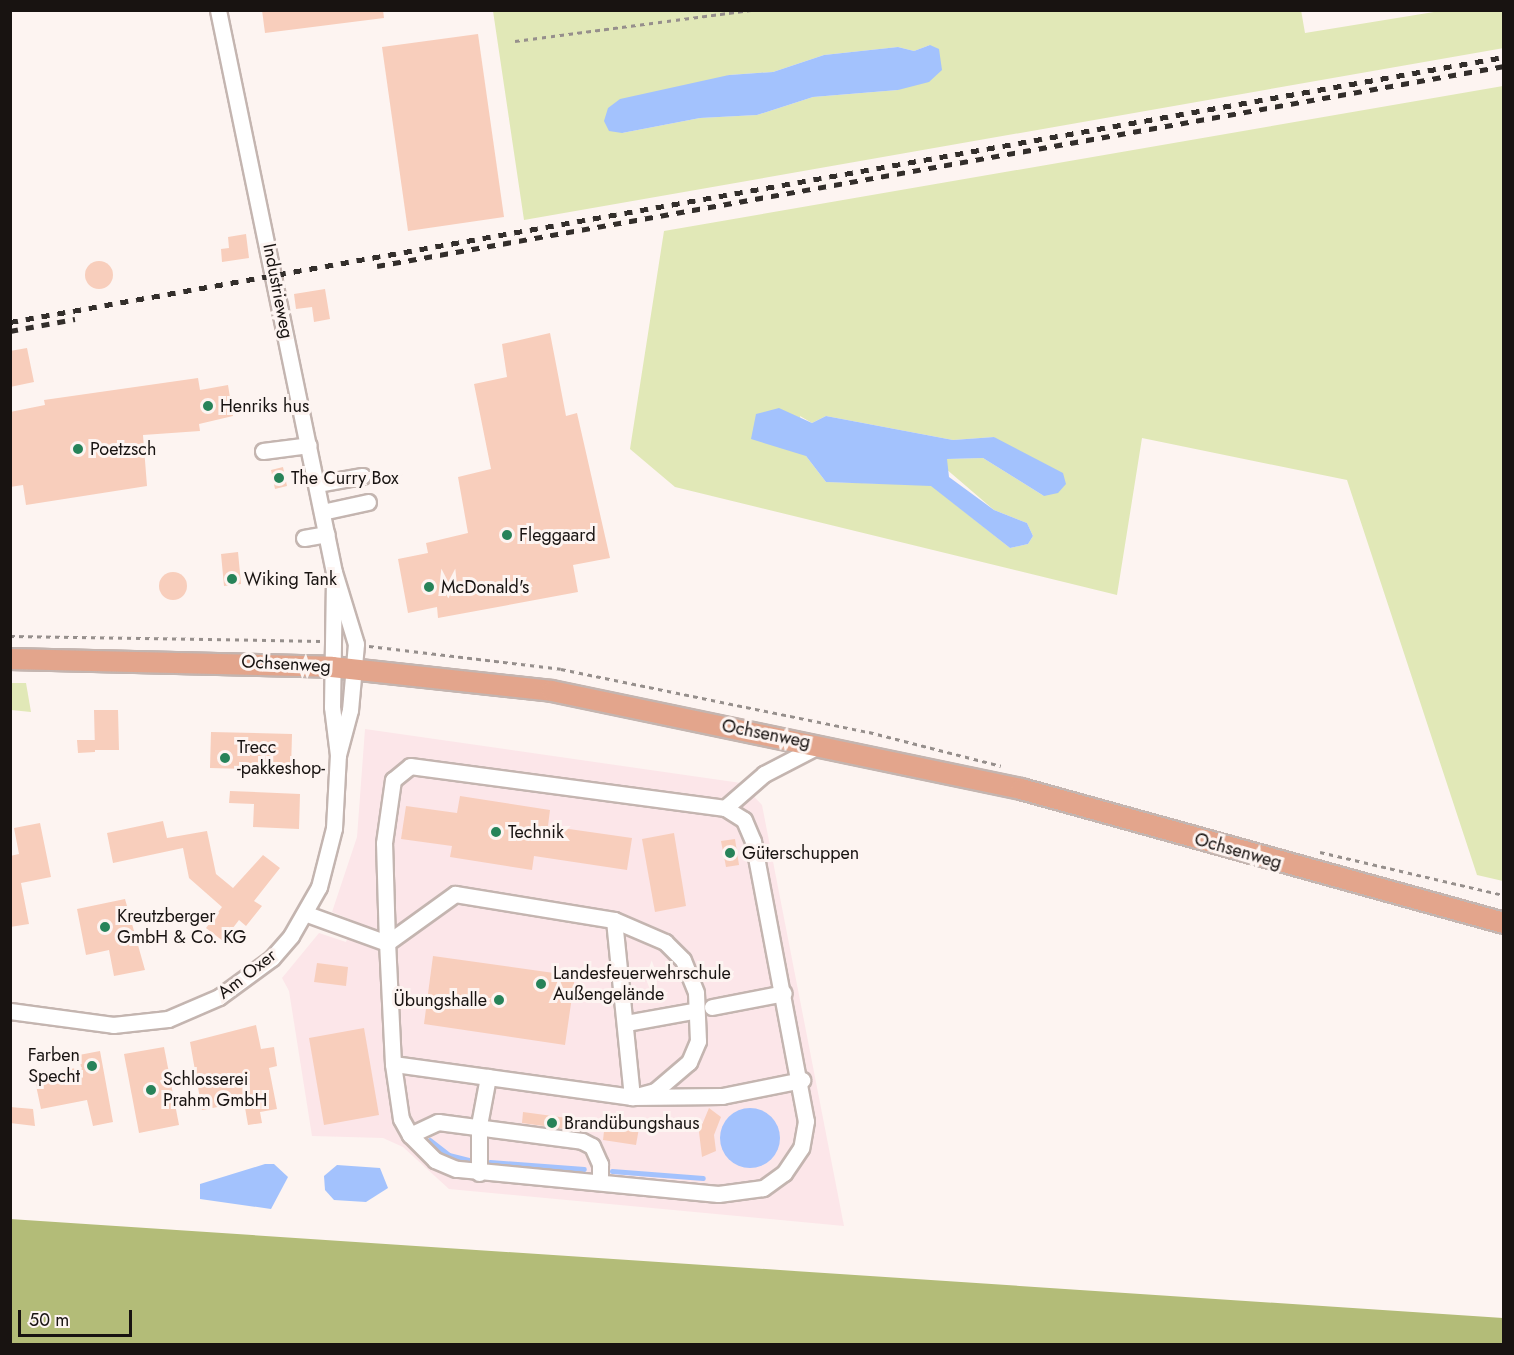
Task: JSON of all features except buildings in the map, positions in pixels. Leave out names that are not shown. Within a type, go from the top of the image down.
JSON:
[{"type":"main road","name":"Ochsenweg","points":[[10,660],[356,668],[552,691],[820,745],[1021,789],[1503,923]]},
{"type":"street","name":"Industrieweg","points":[[218,10],[334,572],[356,644],[356,668]]},
{"type":"street","points":[[263,451],[309,445]]},
{"type":"street","points":[[317,484],[362,476]]},
{"type":"street","points":[[322,512],[368,502]]},
{"type":"street","points":[[304,538],[327,534]]},
{"type":"street","name":"Industrieweg","points":[[332,667],[334,572]]},
{"type":"street","name":"Am Oxer","points":[[332,667],[338,754]]},
{"type":"street","name":"Am Oxer","points":[[10,1011],[113,1025],[193,1011],[272,958],[307,914],[328,861],[338,754],[356,668]]},
{"type":"street","points":[[725,808],[764,774],[820,745]]},
{"type":"street","points":[[410,766],[725,808],[744,820],[753,841],[802,1080],[806,1121],[801,1148],[784,1173],[764,1188],[718,1194],[479,1173],[435,1160],[410,1136],[401,1119],[393,1064],[387,943],[382,903],[385,832],[393,780],[410,766]]},
{"type":"street","points":[[387,943],[455,894],[614,920],[665,942],[683,960],[700,1018],[689,1062],[655,1091],[632,1097]]},
{"type":"street","points":[[307,914],[387,943]]},
{"type":"street","points":[[614,920],[632,1097]]},
{"type":"street","points":[[712,1007],[784,993]]},
{"type":"street","points":[[626,1023],[692,1011]]},
{"type":"street","points":[[393,1064],[632,1097],[722,1096],[802,1080]]},
{"type":"street","points":[[479,1173],[479,1125],[488,1077]]},
{"type":"street","points":[[410,1136],[438,1122],[479,1125],[582,1141],[592,1146],[600,1164],[600,1182]]},
{"type":"path","points":[[515,41],[751,10]]},
{"type":"path","points":[[10,636],[313,640]]},
{"type":"shaded area","name":"Landesfeuerwehrschule Außengelände","points":[[365,729],[741,783],[762,805],[844,1226],[449,1189],[403,1147],[383,1138],[312,1136],[289,991],[282,978],[319,933],[346,942],[354,921],[332,912],[357,837]]},
{"type":"green space","points":[[1301,10],[1305,33],[1440,11],[1503,10],[1504,48],[524,220],[493,11]],"holes":[[[930,45],[898,90],[813,97],[757,115],[700,118],[622,133],[729,75],[773,72],[824,55],[898,47],[914,51]]]},
{"type":"green space","points":[[1503,86],[1503,881],[1477,875],[1347,480],[1142,438],[1117,595],[675,487],[630,449],[664,231]],"holes":[[[800,416],[812,423],[826,416],[953,440],[994,437],[1044,496],[983,458],[947,459],[945,468],[994,510],[1027,523],[1033,536],[1028,544],[1010,548],[931,485],[826,482],[806,456]]]},
{"type":"green space","points":[[10,683],[26,683],[31,712],[11,710]]},
{"type":"green space","points":[[10,1219],[1503,1318],[1503,1344],[11,1344]]},
{"type":"water","points":[[930,45],[939,49],[942,70],[929,82],[898,90],[813,97],[757,115],[700,118],[622,133],[609,131],[604,121],[608,108],[620,99],[729,75],[773,72],[824,55],[898,47],[914,51]]},
{"type":"water","points":[[779,408],[812,423],[826,416],[953,440],[994,437],[1063,473],[1066,484],[1058,493],[1044,496],[983,458],[947,459],[949,477],[994,510],[1027,523],[1033,536],[1028,544],[1010,548],[931,486],[826,482],[806,456],[751,439],[756,414]]},
{"type":"water","points":[[744,1108],[756,1108],[772,1116],[778,1126],[780,1138],[778,1150],[772,1160],[756,1168],[744,1168],[728,1160],[720,1144],[720,1132],[728,1116]]},
{"type":"water","points":[[265,1164],[274,1164],[288,1177],[271,1209],[200,1199],[200,1184]]},
{"type":"water","points":[[337,1165],[380,1168],[388,1188],[366,1202],[334,1200],[325,1190],[324,1176]]},
{"type":"waterway","points":[[430,1140],[449,1155],[469,1160]]},
{"type":"waterway","points":[[490,1162],[584,1169]]},
{"type":"waterway","points":[[612,1171],[703,1178]]},
{"type":"railway","points":[[10,322],[1504,57]]},
{"type":"railway","points":[[377,266],[1504,66]]},
{"type":"railway","points":[[10,331],[75,319]]},
{"type":"place","name":"Henriks hus","points":[[208,406]]},
{"type":"place","name":"Poetzsch","points":[[78,449]]},
{"type":"place","name":"The Curry Box","points":[[279,478]]},
{"type":"place","name":"Fleggaard","points":[[507,535]]},
{"type":"place","name":"Wiking Tank","points":[[232,579]]},
{"type":"place","name":"McDonald's","points":[[429,587]]},
{"type":"place","name":"Trecc -pakkeshop-","points":[[225,758]]},
{"type":"place","name":"Technik","points":[[496,832]]},
{"type":"place","name":"Güterschuppen","points":[[730,853]]},
{"type":"place","name":"Kreutzberger GmbH & Co. KG","points":[[105,927]]},
{"type":"place","name":"Landesfeuerwehrschule Außengelände","points":[[541,984]]},
{"type":"place","name":"Übungshalle","points":[[499,1000]]},
{"type":"place","name":"Farben Specht","points":[[92,1066]]},
{"type":"place","name":"Schlosserei Prahm GmbH","points":[[151,1090]]},
{"type":"place","name":"Brandübungshaus","points":[[552,1123]]}]
